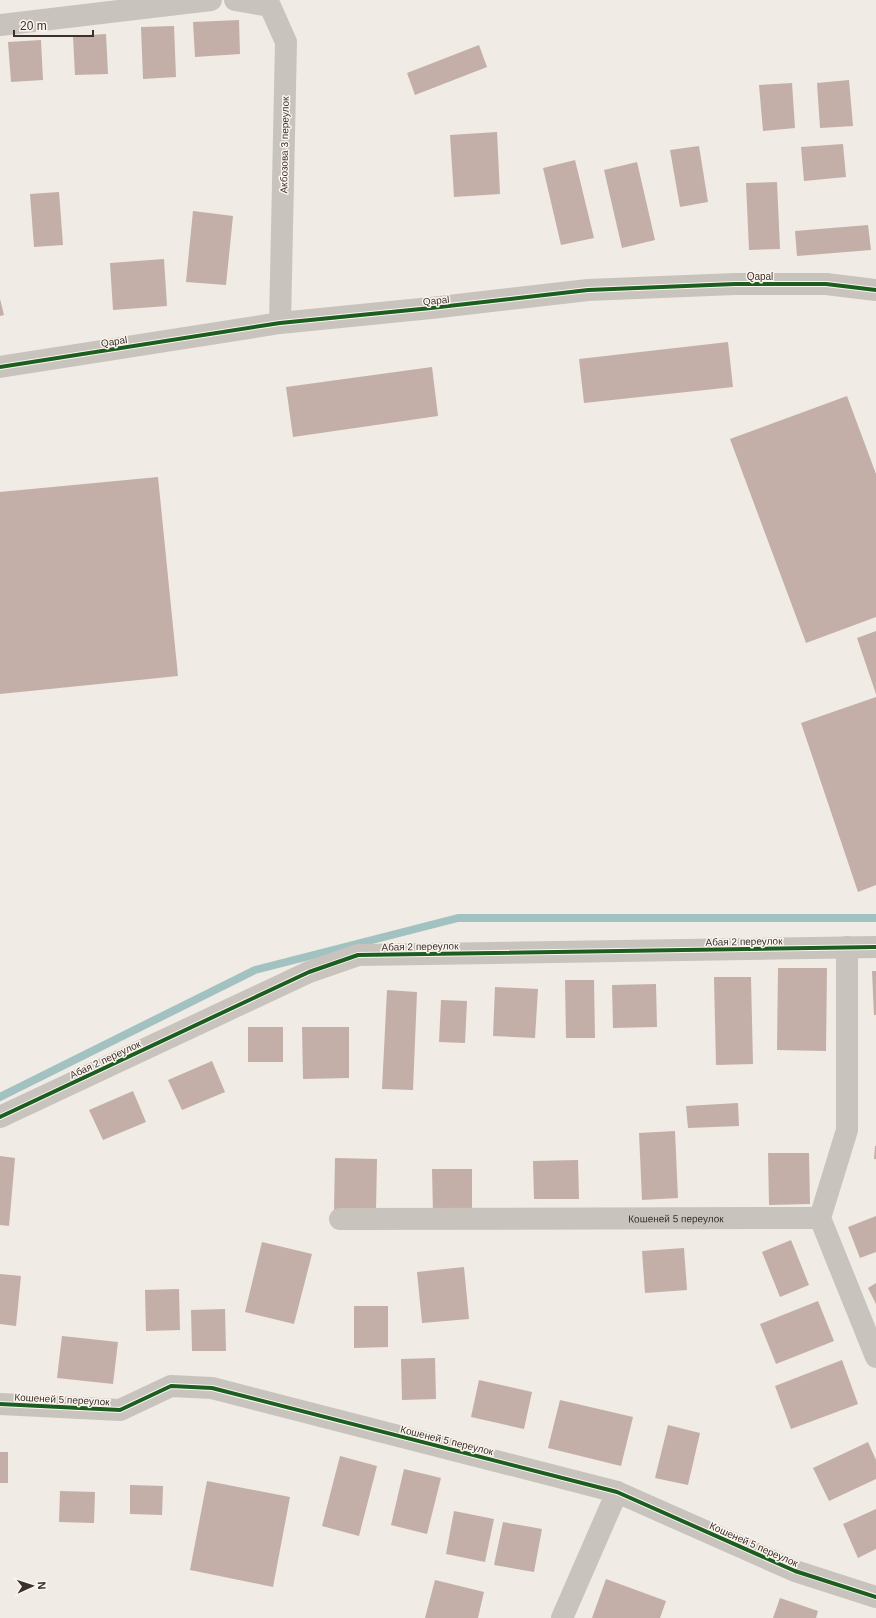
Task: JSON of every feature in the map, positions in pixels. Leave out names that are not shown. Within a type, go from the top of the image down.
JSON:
[{"type":"street","points":[[0,25],[211,0]]},
{"type":"street","name":"Акбозова 3 переулок","points":[[235,0],[270,6],[286,42],[280,323]]},
{"type":"street","name":"Qapal","points":[[0,367],[280,323],[432,308],[588,290],[742,284],[826,284],[876,290]]},
{"type":"street","points":[[847,947],[847,1130],[820,1218],[876,1357]]},
{"type":"street","name":"Абая 2 переулок","points":[[0,1117],[309,972],[358,955],[876,947]]},
{"type":"street","name":"Кошеней 5 переулок","points":[[340,1219],[820,1218]]},
{"type":"street","name":"Кошеней 5 переулок","points":[[0,1404],[120,1410],[171,1386],[212,1388],[617,1492],[795,1571],[876,1597]]},
{"type":"street","points":[[562,1618],[617,1492]]},
{"type":"building","points":[[239,20],[240,54],[195,57],[193,22]]},
{"type":"building","points":[[174,26],[176,77],[143,79],[141,27]]},
{"type":"building","points":[[106,34],[108,74],[75,75],[73,36]]},
{"type":"building","points":[[41,40],[43,80],[11,82],[8,42]]},
{"type":"building","points":[[479,45],[487,67],[415,95],[407,73]]},
{"type":"building","points":[[849,80],[853,126],[820,128],[817,83]]},
{"type":"building","points":[[792,83],[795,128],[763,131],[759,85]]},
{"type":"building","points":[[497,132],[500,194],[454,197],[450,135]]},
{"type":"building","points":[[843,144],[846,177],[804,181],[801,147]]},
{"type":"building","points":[[699,146],[708,202],[680,207],[670,150]]},
{"type":"building","points":[[575,160],[594,238],[561,245],[543,168]]},
{"type":"building","points":[[637,162],[655,240],[622,248],[604,170]]},
{"type":"building","points":[[777,182],[780,249],[749,250],[746,183]]},
{"type":"building","points":[[59,192],[63,245],[34,247],[30,194]]},
{"type":"building","points":[[193,211],[233,216],[226,285],[186,282]]},
{"type":"building","points":[[868,225],[871,250],[797,256],[795,231]]},
{"type":"building","points":[[164,259],[167,306],[113,310],[110,263]]},
{"type":"building","points":[[0,299],[4,315],[0,316]]},
{"type":"building","points":[[728,342],[733,387],[584,403],[579,359]]},
{"type":"building","points":[[432,367],[438,416],[293,437],[286,387]]},
{"type":"building","points":[[847,396],[876,474],[876,617],[806,643],[730,439]]},
{"type":"building","points":[[158,477],[178,676],[0,694],[0,492]]},
{"type":"building","points":[[876,631],[876,694],[857,638]]},
{"type":"building","points":[[876,697],[876,885],[858,892],[801,723]]},
{"type":"building","points":[[778,968],[827,968],[826,1051],[777,1050]]},
{"type":"building","points":[[872,971],[876,971],[876,1015],[874,1015]]},
{"type":"building","points":[[714,977],[751,977],[753,1064],[716,1065]]},
{"type":"building","points":[[565,980],[594,980],[595,1038],[566,1038]]},
{"type":"building","points":[[656,984],[657,1027],[613,1028],[612,985]]},
{"type":"building","points":[[495,987],[538,989],[535,1038],[493,1036]]},
{"type":"building","points":[[387,990],[417,992],[413,1090],[382,1089]]},
{"type":"building","points":[[441,1000],[467,1001],[465,1043],[439,1042]]},
{"type":"building","points":[[248,1027],[283,1027],[283,1062],[248,1062]]},
{"type":"building","points":[[302,1027],[349,1027],[349,1078],[303,1079]]},
{"type":"building","points":[[212,1061],[225,1092],[182,1110],[168,1080]]},
{"type":"building","points":[[133,1091],[146,1122],[103,1140],[89,1110]]},
{"type":"building","points":[[738,1103],[739,1126],[688,1128],[686,1106]]},
{"type":"building","points":[[675,1131],[678,1198],[642,1200],[639,1133]]},
{"type":"building","points":[[875,1146],[876,1159],[874,1159]]},
{"type":"building","points":[[768,1153],[809,1153],[810,1204],[769,1205]]},
{"type":"building","points":[[0,1156],[15,1158],[9,1226],[0,1225]]},
{"type":"building","points":[[335,1158],[377,1159],[376,1211],[334,1210]]},
{"type":"building","points":[[578,1160],[579,1199],[534,1199],[533,1161]]},
{"type":"building","points":[[432,1169],[472,1169],[472,1212],[433,1213]]},
{"type":"building","points":[[876,1216],[876,1252],[860,1258],[848,1227]]},
{"type":"building","points":[[791,1240],[809,1285],[780,1297],[762,1252]]},
{"type":"building","points":[[262,1242],[312,1254],[294,1324],[245,1312]]},
{"type":"building","points":[[684,1248],[687,1290],[645,1293],[642,1251]]},
{"type":"building","points":[[464,1267],[469,1319],[422,1323],[417,1272]]},
{"type":"building","points":[[0,1274],[21,1276],[16,1326],[0,1324]]},
{"type":"building","points":[[876,1283],[876,1304],[868,1288]]},
{"type":"building","points":[[179,1289],[180,1330],[146,1331],[145,1290]]},
{"type":"building","points":[[818,1301],[834,1341],[776,1364],[760,1324]]},
{"type":"building","points":[[354,1306],[388,1306],[388,1347],[354,1348]]},
{"type":"building","points":[[225,1309],[226,1351],[192,1351],[191,1310]]},
{"type":"building","points":[[62,1336],[118,1342],[113,1384],[57,1378]]},
{"type":"building","points":[[435,1358],[436,1399],[402,1400],[401,1359]]},
{"type":"building","points":[[842,1360],[858,1404],[791,1429],[775,1386]]},
{"type":"building","points":[[479,1380],[532,1392],[524,1429],[471,1417]]},
{"type":"building","points":[[560,1400],[633,1417],[621,1466],[548,1448]]},
{"type":"building","points":[[668,1425],[700,1433],[688,1485],[655,1478]]},
{"type":"building","points":[[868,1442],[876,1460],[876,1479],[829,1501],[813,1468]]},
{"type":"building","points":[[0,1452],[8,1452],[8,1483],[0,1483]]},
{"type":"building","points":[[340,1456],[377,1466],[359,1536],[322,1526]]},
{"type":"building","points":[[404,1469],[441,1478],[427,1534],[391,1525]]},
{"type":"building","points":[[207,1481],[290,1497],[273,1587],[190,1570]]},
{"type":"building","points":[[130,1485],[163,1486],[162,1515],[130,1514]]},
{"type":"building","points":[[60,1491],[95,1492],[94,1523],[59,1522]]},
{"type":"building","points":[[876,1509],[876,1549],[858,1558],[843,1524]]},
{"type":"building","points":[[454,1511],[494,1519],[485,1562],[446,1554]]},
{"type":"building","points":[[503,1522],[542,1529],[534,1572],[494,1565]]},
{"type":"building","points":[[606,1579],[666,1601],[660,1618],[592,1618]]},
{"type":"building","points":[[435,1580],[484,1592],[478,1618],[425,1618]]},
{"type":"building","points":[[780,1598],[818,1611],[816,1618],[773,1618]]},
{"type":"waterway","points":[[0,1097],[255,970],[458,918],[876,918]]},
{"type":"cycle path","points":[[0,367],[280,323],[588,290],[735,284],[826,284],[876,290]]},
{"type":"cycle path","points":[[0,1117],[309,972],[358,955],[876,947]]},
{"type":"cycle path","points":[[0,1404],[120,1410],[171,1386],[212,1388],[617,1492],[795,1571],[876,1597]]}]
